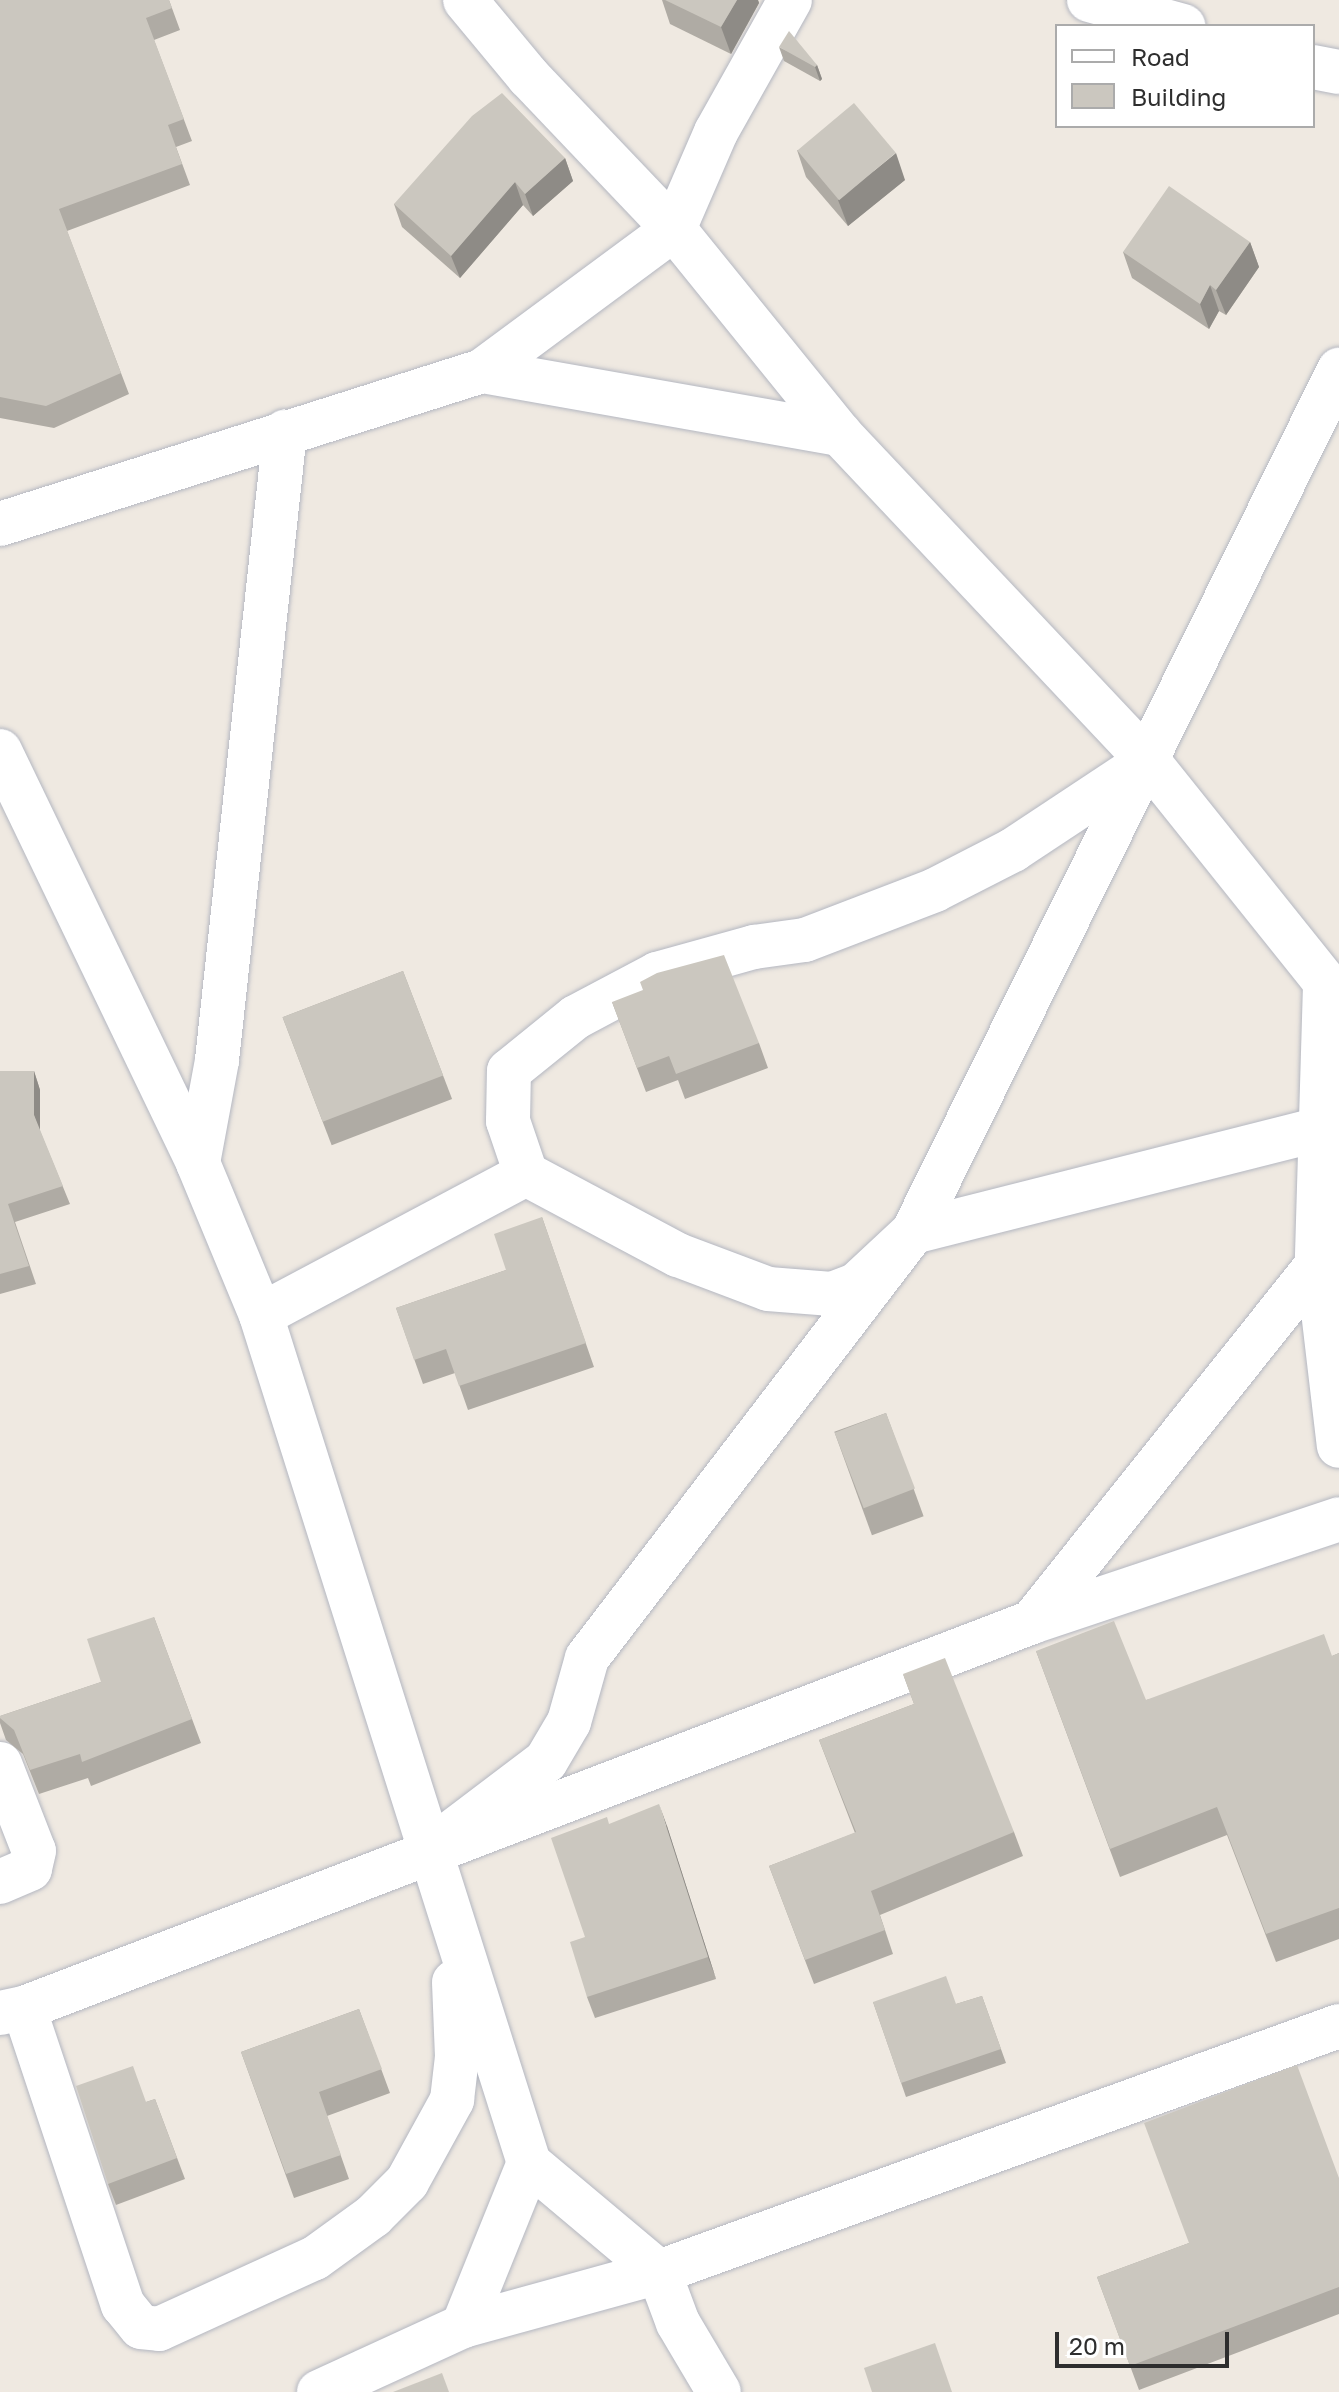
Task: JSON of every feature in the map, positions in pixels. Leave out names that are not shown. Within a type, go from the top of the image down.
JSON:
[{"type":"street","points":[[465,0],[529,77],[674,229],[840,434],[1148,761],[1332,992],[1324,1128],[1339,1446]]},
{"type":"street","points":[[0,524],[482,371],[674,229],[716,132],[790,0]]},
{"type":"street","points":[[1089,0],[1176,24]]},
{"type":"street","points":[[1315,67],[1339,72]]},
{"type":"street","points":[[431,1848],[546,1761],[578,1698],[587,1658],[913,1232],[1339,370]]},
{"type":"street","points":[[482,371],[840,434]]},
{"type":"street","points":[[198,1163],[217,1060],[285,432]]},
{"type":"street","points":[[0,751],[198,1163],[261,1315],[529,2163],[659,2272],[678,2323],[719,2392]]},
{"type":"street","points":[[1148,761],[1013,850],[909,902],[805,940],[754,947],[657,974],[576,1017],[509,1071],[508,1121],[526,1174],[678,1255],[793,1294],[832,1294],[856,1285],[913,1232],[1324,1128]]},
{"type":"street","points":[[261,1315],[526,1174]]},
{"type":"street","points":[[1032,1622],[1328,1248]]},
{"type":"street","points":[[450,1920],[457,2057],[452,2100],[407,2182],[373,2216],[315,2258],[159,2329],[141,2327],[123,2305],[12,2010],[431,1848],[1032,1622],[1339,1519]]},
{"type":"street","points":[[0,1764],[34,1851],[30,1869],[0,1882]]},
{"type":"street","points":[[319,2392],[463,2326],[659,2272],[1339,2026]]},
{"type":"street","points":[[463,2326],[529,2163]]},
{"type":"building","points":[[0,0],[169,0],[172,8],[146,18],[184,119],[168,125],[182,164],[59,209],[121,373],[46,406],[0,397]]},
{"type":"building","points":[[665,0],[737,0],[721,27]]},
{"type":"building","points":[[789,31],[817,65],[815,67],[779,47]]},
{"type":"building","points":[[502,93],[565,158],[525,194],[515,182],[451,256],[394,204],[472,116]]},
{"type":"building","points":[[854,103],[896,153],[839,200],[797,151]]},
{"type":"building","points":[[1169,186],[1250,242],[1216,290],[1210,285],[1200,304],[1123,252]]},
{"type":"building","points":[[724,955],[759,1043],[676,1074],[669,1056],[637,1068],[612,1002],[643,990],[640,982],[657,973]]},
{"type":"building","points":[[403,971],[443,1076],[323,1122],[283,1017]]},
{"type":"building","points":[[0,1071],[34,1071],[34,1115],[63,1186],[8,1204],[29,1266],[0,1274]]},
{"type":"building","points":[[542,1217],[586,1343],[459,1386],[446,1349],[414,1360],[396,1308],[506,1270],[494,1234]]},
{"type":"building","points":[[886,1413],[915,1489],[864,1508],[835,1433]]},
{"type":"building","points":[[154,1617],[192,1719],[82,1762],[80,1754],[30,1770],[14,1730],[0,1716],[101,1682],[87,1639]]},
{"type":"building","points":[[1114,1621],[1146,1700],[1324,1634],[1332,1656],[1339,1653],[1339,1908],[1266,1934],[1217,1807],[1110,1849],[1036,1651]]},
{"type":"building","points":[[945,1658],[1014,1832],[871,1891],[885,1930],[805,1960],[769,1866],[856,1832],[819,1740],[914,1704],[903,1674]]},
{"type":"building","points":[[659,1804],[708,1957],[587,1997],[570,1942],[585,1937],[551,1838],[607,1817],[609,1824]]},
{"type":"building","points":[[946,1976],[956,2004],[982,1996],[1001,2049],[901,2083],[873,2002]]},
{"type":"building","points":[[359,2009],[382,2069],[319,2092],[341,2155],[286,2174],[241,2052]]},
{"type":"building","points":[[1297,2065],[1339,2178],[1339,2287],[1130,2366],[1097,2277],[1189,2243],[1144,2123]]},
{"type":"building","points":[[133,2066],[146,2102],[155,2099],[177,2158],[108,2184],[76,2086]]},
{"type":"building","points":[[935,2343],[952,2392],[872,2392],[864,2368]]},
{"type":"building","points":[[442,2373],[449,2392],[393,2392]]}]
